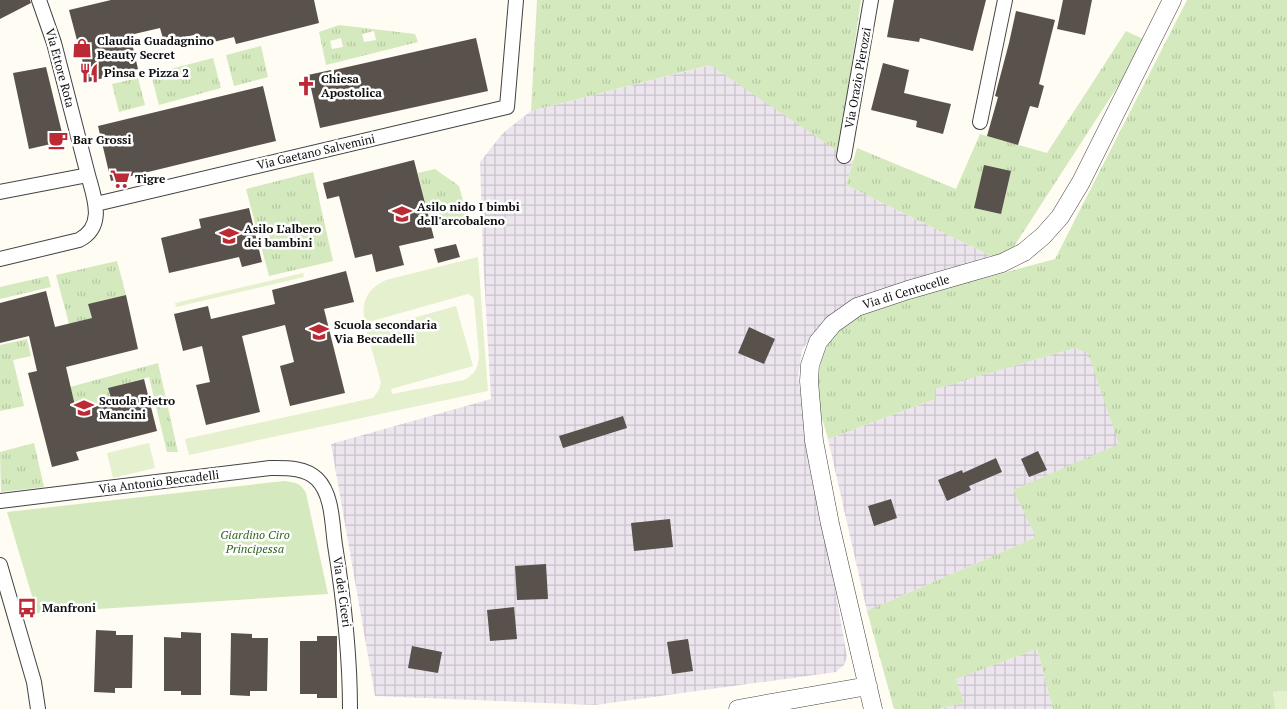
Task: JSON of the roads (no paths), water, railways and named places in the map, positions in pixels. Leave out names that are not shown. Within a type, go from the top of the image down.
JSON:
[{"type":"street","name":"Via Ettore Rota","points":[[39,0],[54,43],[96,204]]},
{"type":"street","name":"Via Gaetano Salvemini","points":[[96,204],[507,107],[516,0]]},
{"type":"street","name":"Via Orazio Pierozzi","points":[[844,156],[871,0]]},
{"type":"street","points":[[980,122],[1005,0]]},
{"type":"street","name":"Via di Centocelle","points":[[873,709],[830,524],[814,441],[809,381],[810,365],[818,342],[833,324],[857,307],[1002,263],[1024,252],[1043,236],[1060,217],[1082,182],[1172,0]]},
{"type":"street","points":[[0,192],[88,175]]},
{"type":"street","points":[[0,259],[74,242],[85,237],[94,226],[96,204]]},
{"type":"street","name":"Via Antonio Beccadelli","points":[[0,501],[270,468],[296,469],[316,478]]},
{"type":"street","name":"Via dei Ciceri","points":[[316,478],[325,491],[329,504],[343,596],[348,636],[350,709]]},
{"type":"street","points":[[0,565],[34,682],[38,709]]},
{"type":"street","points":[[738,709],[868,686]]},
{"type":"place","name":"Claudia Guadagnino Beauty Secret","points":[[82,48]]},
{"type":"place","name":"Pinsa e Pizza 2","points":[[89,73]]},
{"type":"place","name":"Chiesa Apostolica","points":[[306,86]]},
{"type":"place","name":"Bar Grossi","points":[[58,140]]},
{"type":"place","name":"Tigre","points":[[120,179]]},
{"type":"place","name":"Asilo nido I bimbi dell'arcobaleno","points":[[402,214]]},
{"type":"place","name":"Asilo L'albero dei bambini","points":[[229,236]]},
{"type":"place","name":"Scuola secondaria Via Beccadelli","points":[[319,332]]},
{"type":"place","name":"Scuola Pietro Mancini","points":[[84,408]]},
{"type":"place","name":"Manfroni","points":[[27,608]]},
{"type":"park label","name":"Giardino Ciro Principessa","points":[[255,542]]}]
